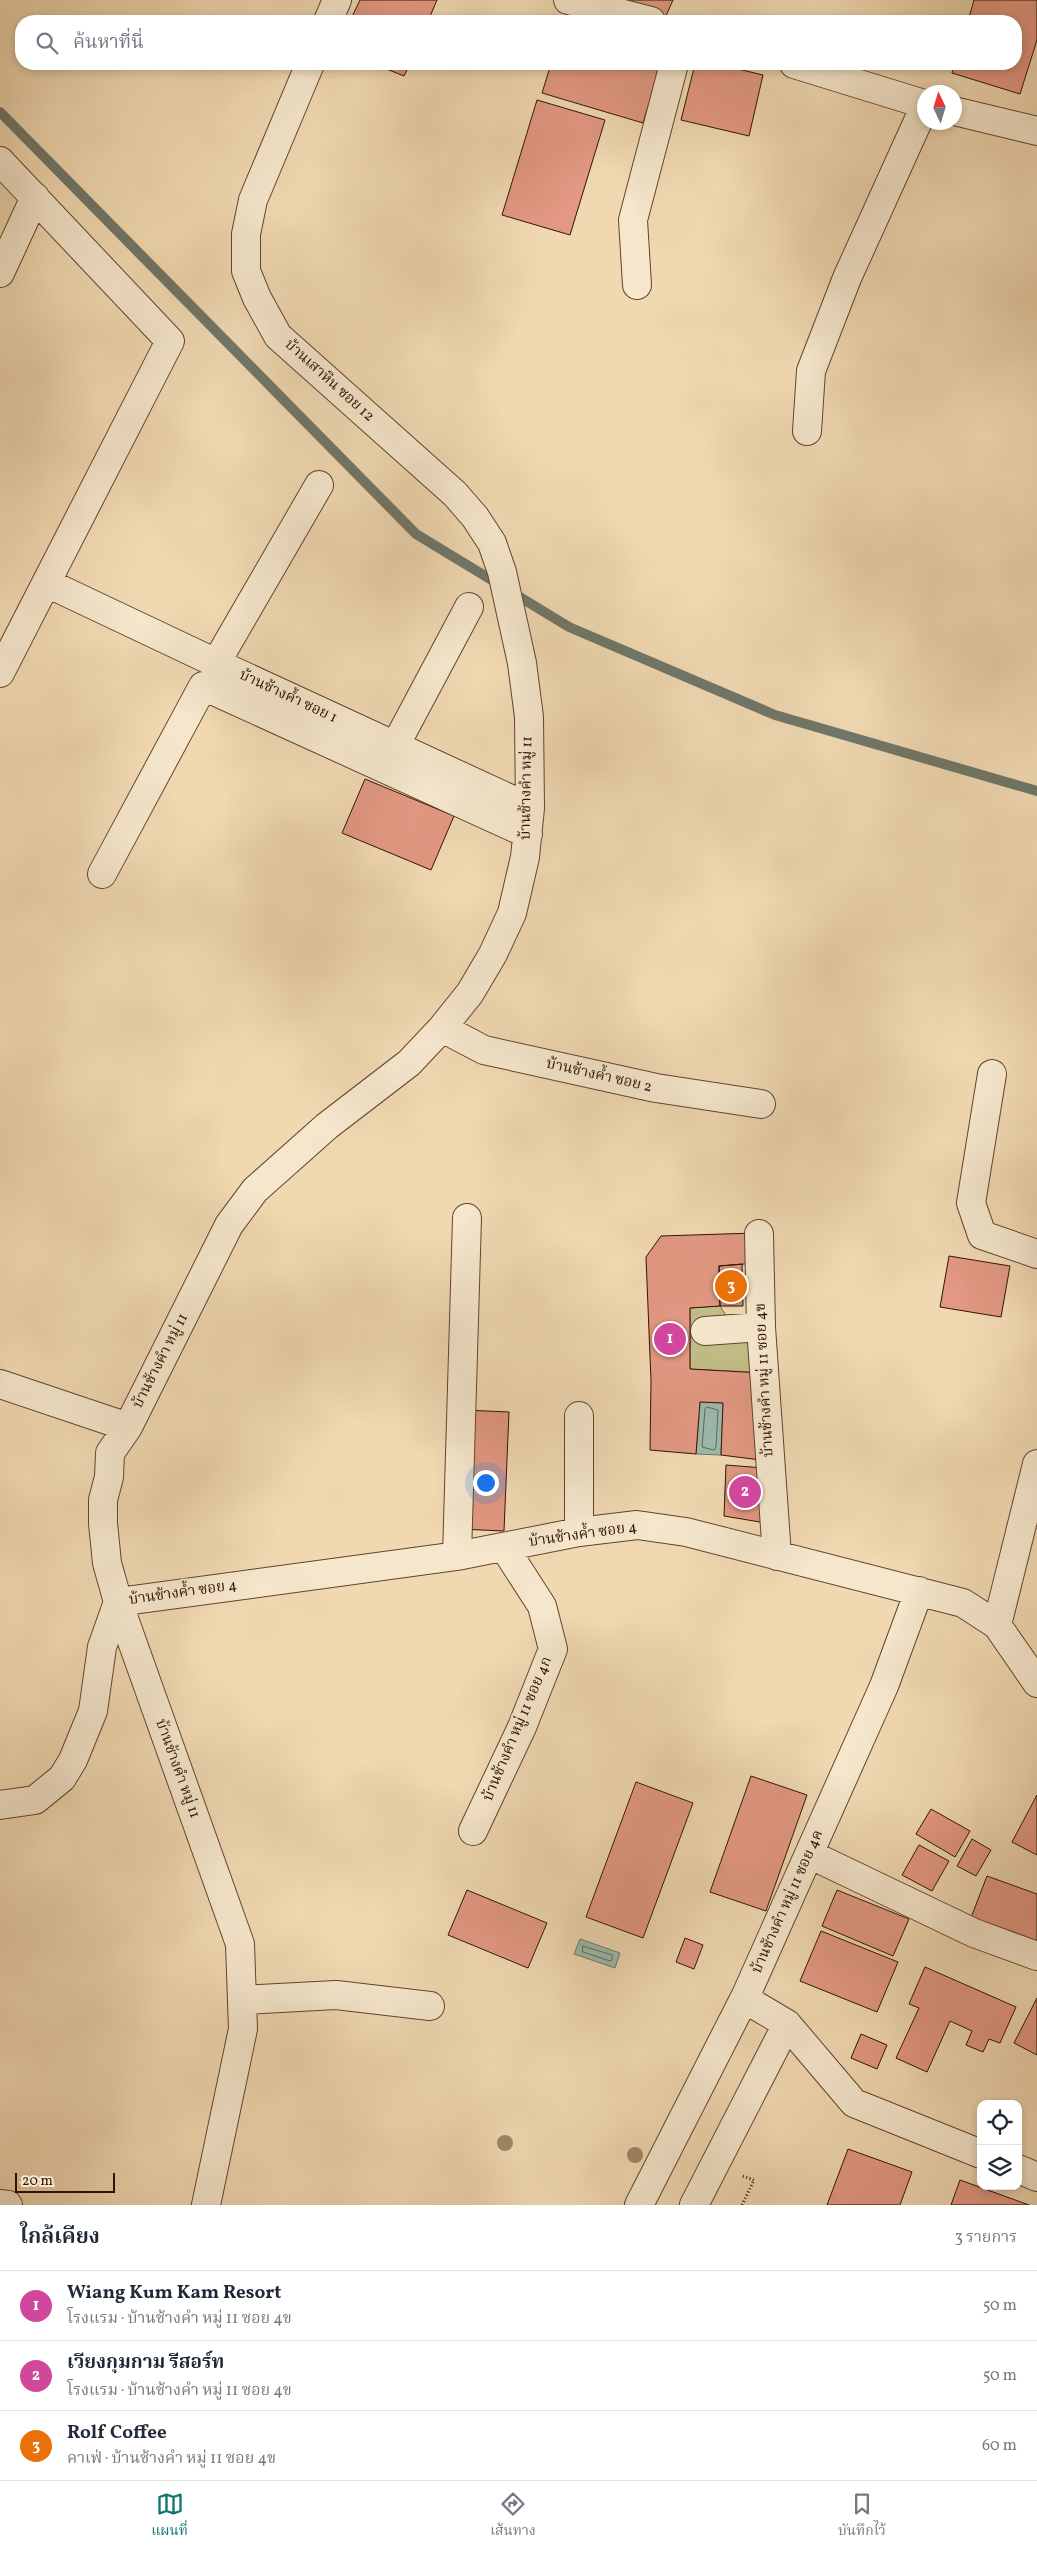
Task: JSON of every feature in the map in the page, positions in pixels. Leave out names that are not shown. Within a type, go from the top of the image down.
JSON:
[{"type":"street","points":[[331,15],[337,0]]},
{"type":"street","points":[[568,0],[627,15]]},
{"type":"street","name":"บ้านเสาหิน ซอย 12","points":[[307,70],[253,200],[246,243],[246,271],[253,289],[278,336],[455,494],[475,517],[492,543],[502,572],[510,610]]},
{"type":"street","points":[[637,285],[633,220],[672,70]]},
{"type":"street","points":[[813,70],[917,104]]},
{"type":"street","points":[[962,114],[1037,131]]},
{"type":"street","points":[[807,431],[811,371],[847,278],[917,122]]},
{"type":"street","points":[[0,161],[170,341],[0,673]]},
{"type":"street","points":[[0,273],[35,197]]},
{"type":"street","points":[[216,664],[319,485]]},
{"type":"street","name":"บ้านช้างค้ำ ซอย 1","points":[[47,583],[216,664],[395,746],[529,821]]},
{"type":"street","points":[[395,746],[469,607]]},
{"type":"street","name":"บ้านช้างคำ หมู่ 11","points":[[206,2205],[243,2029],[240,1944],[118,1602],[107,1563],[102,1523],[103,1500],[109,1476],[110,1453],[128,1427],[229,1225],[255,1190],[327,1126],[409,1063],[442,1028],[470,993],[493,954],[512,913],[529,821],[529,717],[522,663],[510,610]]},
{"type":"street","points":[[102,874],[203,686],[529,821]]},
{"type":"street","name":"บ้านช้างค้ำ ซอย 2","points":[[442,1028],[484,1050],[656,1088],[761,1104]]},
{"type":"street","points":[[992,1074],[971,1203],[982,1235],[1037,1254]]},
{"type":"street","points":[[456,1556],[467,1218]]},
{"type":"street","name":"บ้านช้างคำ หมู่ 11 ซอย 4ข","points":[[759,1234],[761,1327],[777,1556]]},
{"type":"street","points":[[705,1331],[761,1327]]},
{"type":"street","points":[[0,1384],[128,1427]]},
{"type":"street","points":[[579,1416],[579,1532]]},
{"type":"street","points":[[997,1625],[1037,1464]]},
{"type":"street","name":"บ้านช้างค้ำ ซอย 4","points":[[118,1602],[456,1556],[579,1532],[637,1525],[686,1532],[963,1603],[997,1625],[1037,1683]]},
{"type":"street","name":"บ้านช้างคำ หมู่ 11 ซอย 4ก","points":[[473,1831],[522,1727],[553,1649],[542,1606],[504,1547]]},
{"type":"street","name":"บ้านช้างคำ หมู่ 11 ซอย 4ค","points":[[639,2205],[746,1995],[884,1686],[919,1591]]},
{"type":"street","points":[[0,1805],[35,1800],[62,1778],[73,1760],[93,1711],[102,1647],[118,1602]]},
{"type":"street","points":[[809,1854],[974,1932],[1037,1956]]},
{"type":"street","points":[[242,2000],[336,1995],[430,2006]]},
{"type":"street","points":[[746,1995],[755,2005],[787,2024],[854,2103],[977,2152]]},
{"type":"street","points":[[694,2205],[787,2024]]},
{"type":"street","points":[[1022,2171],[1037,2177]]},
{"type":"street","points":[[0,2204],[8,2205]]},
{"type":"shaded area","points":[[720,1306],[734,1328],[761,1327],[763,1373],[690,1369],[690,1308]]},
{"type":"water","points":[[700,1402],[723,1403],[721,1455],[696,1454]]},
{"type":"water","points":[[580,1939],[620,1953],[615,1968],[574,1954]]},
{"type":"building","points":[[360,0],[437,0],[431,15],[353,15]]},
{"type":"building","points":[[618,0],[673,0],[666,15],[657,15]]},
{"type":"building","points":[[974,0],[1037,0],[1037,40],[1020,94],[952,73],[953,70],[1022,70],[1022,15],[970,15]]},
{"type":"building","points":[[389,70],[407,70],[404,76]]},
{"type":"building","points":[[549,70],[659,70],[643,123],[542,93]]},
{"type":"building","points":[[694,70],[742,70],[763,75],[749,136],[681,120]]},
{"type":"building","points":[[537,100],[605,120],[570,235],[502,215]]},
{"type":"building","points":[[365,779],[454,816],[431,870],[342,833]]},
{"type":"building","points":[[755,1233],[757,1263],[719,1266],[720,1306],[690,1308],[690,1369],[763,1373],[769,1461],[721,1455],[723,1403],[700,1402],[696,1454],[650,1450],[651,1381],[646,1257],[661,1236]]},
{"type":"building","points":[[949,1256],[1010,1266],[1001,1317],[940,1307]]},
{"type":"building","points":[[742,1264],[743,1306],[720,1306],[719,1266]]},
{"type":"building","points":[[464,1410],[509,1412],[504,1531],[459,1529]]},
{"type":"building","points":[[726,1465],[764,1468],[766,1523],[724,1516]]},
{"type":"building","points":[[751,1776],[807,1795],[766,1911],[710,1892]]},
{"type":"building","points":[[636,1782],[693,1803],[643,1938],[586,1917]]},
{"type":"building","points":[[1037,1795],[1037,1855],[1012,1842]]},
{"type":"building","points":[[931,1809],[970,1831],[955,1857],[916,1834]]},
{"type":"building","points":[[972,1839],[991,1850],[976,1876],[957,1866]]},
{"type":"building","points":[[919,1845],[949,1861],[932,1891],[902,1875]]},
{"type":"building","points":[[987,1876],[1037,1894],[1037,1948],[969,1923]]},
{"type":"building","points":[[467,1890],[547,1923],[528,1968],[448,1935]]},
{"type":"building","points":[[837,1890],[909,1919],[893,1956],[822,1926]]},
{"type":"building","points":[[821,1931],[898,1962],[877,2012],[800,1981]]},
{"type":"building","points":[[685,1938],[703,1945],[694,1969],[676,1962]]},
{"type":"building","points":[[925,1967],[1016,2007],[1000,2043],[989,2039],[983,2052],[966,2045],[972,2031],[950,2021],[927,2072],[896,2058],[919,2008],[909,2004]]},
{"type":"building","points":[[1037,1998],[1037,2055],[1014,2043]]},
{"type":"building","points":[[861,2034],[887,2045],[877,2069],[851,2058]]},
{"type":"building","points":[[848,2149],[912,2172],[900,2205],[827,2205]]},
{"type":"building","points":[[960,2180],[977,2186],[977,2190],[988,2190],[1029,2205],[951,2205]]},
{"type":"waterway","points":[[0,112],[416,534],[569,627],[775,715],[1037,791]]},
{"type":"place","name":"Rolf Coffee","points":[[731,1286]]},
{"type":"place","name":"Wiang Kum Kam Resort","points":[[670,1339]]},
{"type":"place","name":"เวียงกุมกาม รีสอร์ท","points":[[745,1492]]}]
